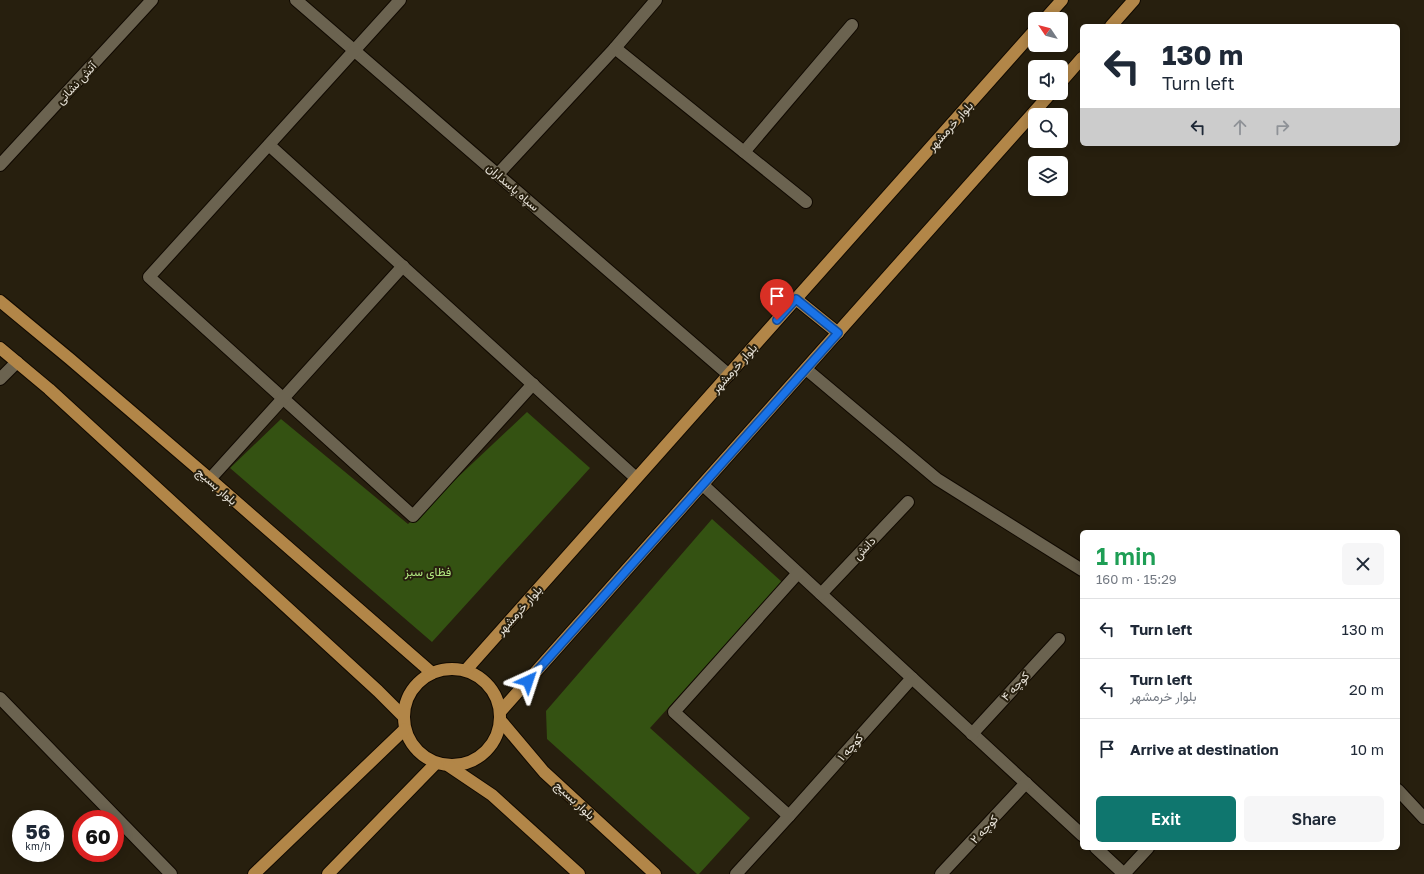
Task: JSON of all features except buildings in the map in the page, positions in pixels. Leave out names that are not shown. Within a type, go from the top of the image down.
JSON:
[{"type":"main road","points":[[1051,12],[1062,0]]},
{"type":"main road","points":[[1113,24],[1134,0]]},
{"type":"main road","name":"بلوار خرمشهر","points":[[466,670],[1028,38]]},
{"type":"main road","points":[[1068,74],[1080,60]]},
{"type":"main road","points":[[500,716],[1045,100]]},
{"type":"main road","points":[[796,299],[838,333]]},
{"type":"main road","name":"بلوار بسیج","points":[[0,301],[210,479],[432,673]]},
{"type":"main road","points":[[0,348],[72,410],[368,681],[403,716]]},
{"type":"main road","points":[[449,766],[464,764],[478,758],[489,748],[497,735],[500,716],[497,698],[490,686],[479,676],[466,670],[448,668],[432,673],[420,680],[411,690],[406,702],[403,716],[405,729],[411,744],[422,756],[436,763],[449,766],[492,794],[579,874]]},
{"type":"main road","name":"بلوار بسیج","points":[[500,716],[544,772],[655,874]]},
{"type":"main road","points":[[254,874],[405,729]]},
{"type":"main road","points":[[328,874],[436,763]]},
{"type":"street","name":"آتش نشانی","points":[[0,165],[152,0]]},
{"type":"street","name":"سپاه پاسداران","points":[[296,0],[728,374]]},
{"type":"street","points":[[400,0],[149,277],[413,516],[533,384]]},
{"type":"street","points":[[498,174],[615,48],[656,0]]},
{"type":"street","points":[[744,152],[852,25]]},
{"type":"street","points":[[615,48],[806,202]]},
{"type":"street","points":[[269,145],[636,478]]},
{"type":"street","points":[[210,479],[403,266]]},
{"type":"street","points":[[0,378],[17,362]]},
{"type":"street","points":[[806,369],[937,479],[1080,569]]},
{"type":"street","points":[[703,485],[1080,833]]},
{"type":"street","name":"دانش","points":[[821,594],[908,502]]},
{"type":"street","points":[[789,816],[674,712],[798,573]]},
{"type":"street","name":"کوچه ۴","points":[[972,734],[1059,639]]},
{"type":"street","name":"کوچه ۱","points":[[736,874],[912,678]]},
{"type":"street","points":[[0,698],[171,874]]},
{"type":"street","name":"کوچه ۲","points":[[941,874],[1026,783]]},
{"type":"street","points":[[1400,792],[1424,818]]},
{"type":"street","points":[[1098,850],[1124,874],[1146,850]]},
{"type":"green space","name":"فظای سبز","points":[[527,412],[590,468],[432,642],[230,468],[281,419],[408,524]]},
{"type":"green space","points":[[712,519],[782,582],[650,728],[750,818],[699,874],[697,874],[547,739],[546,711]]},
{"type":"route","points":[[528,681],[838,333],[796,299],[777,320]]}]
